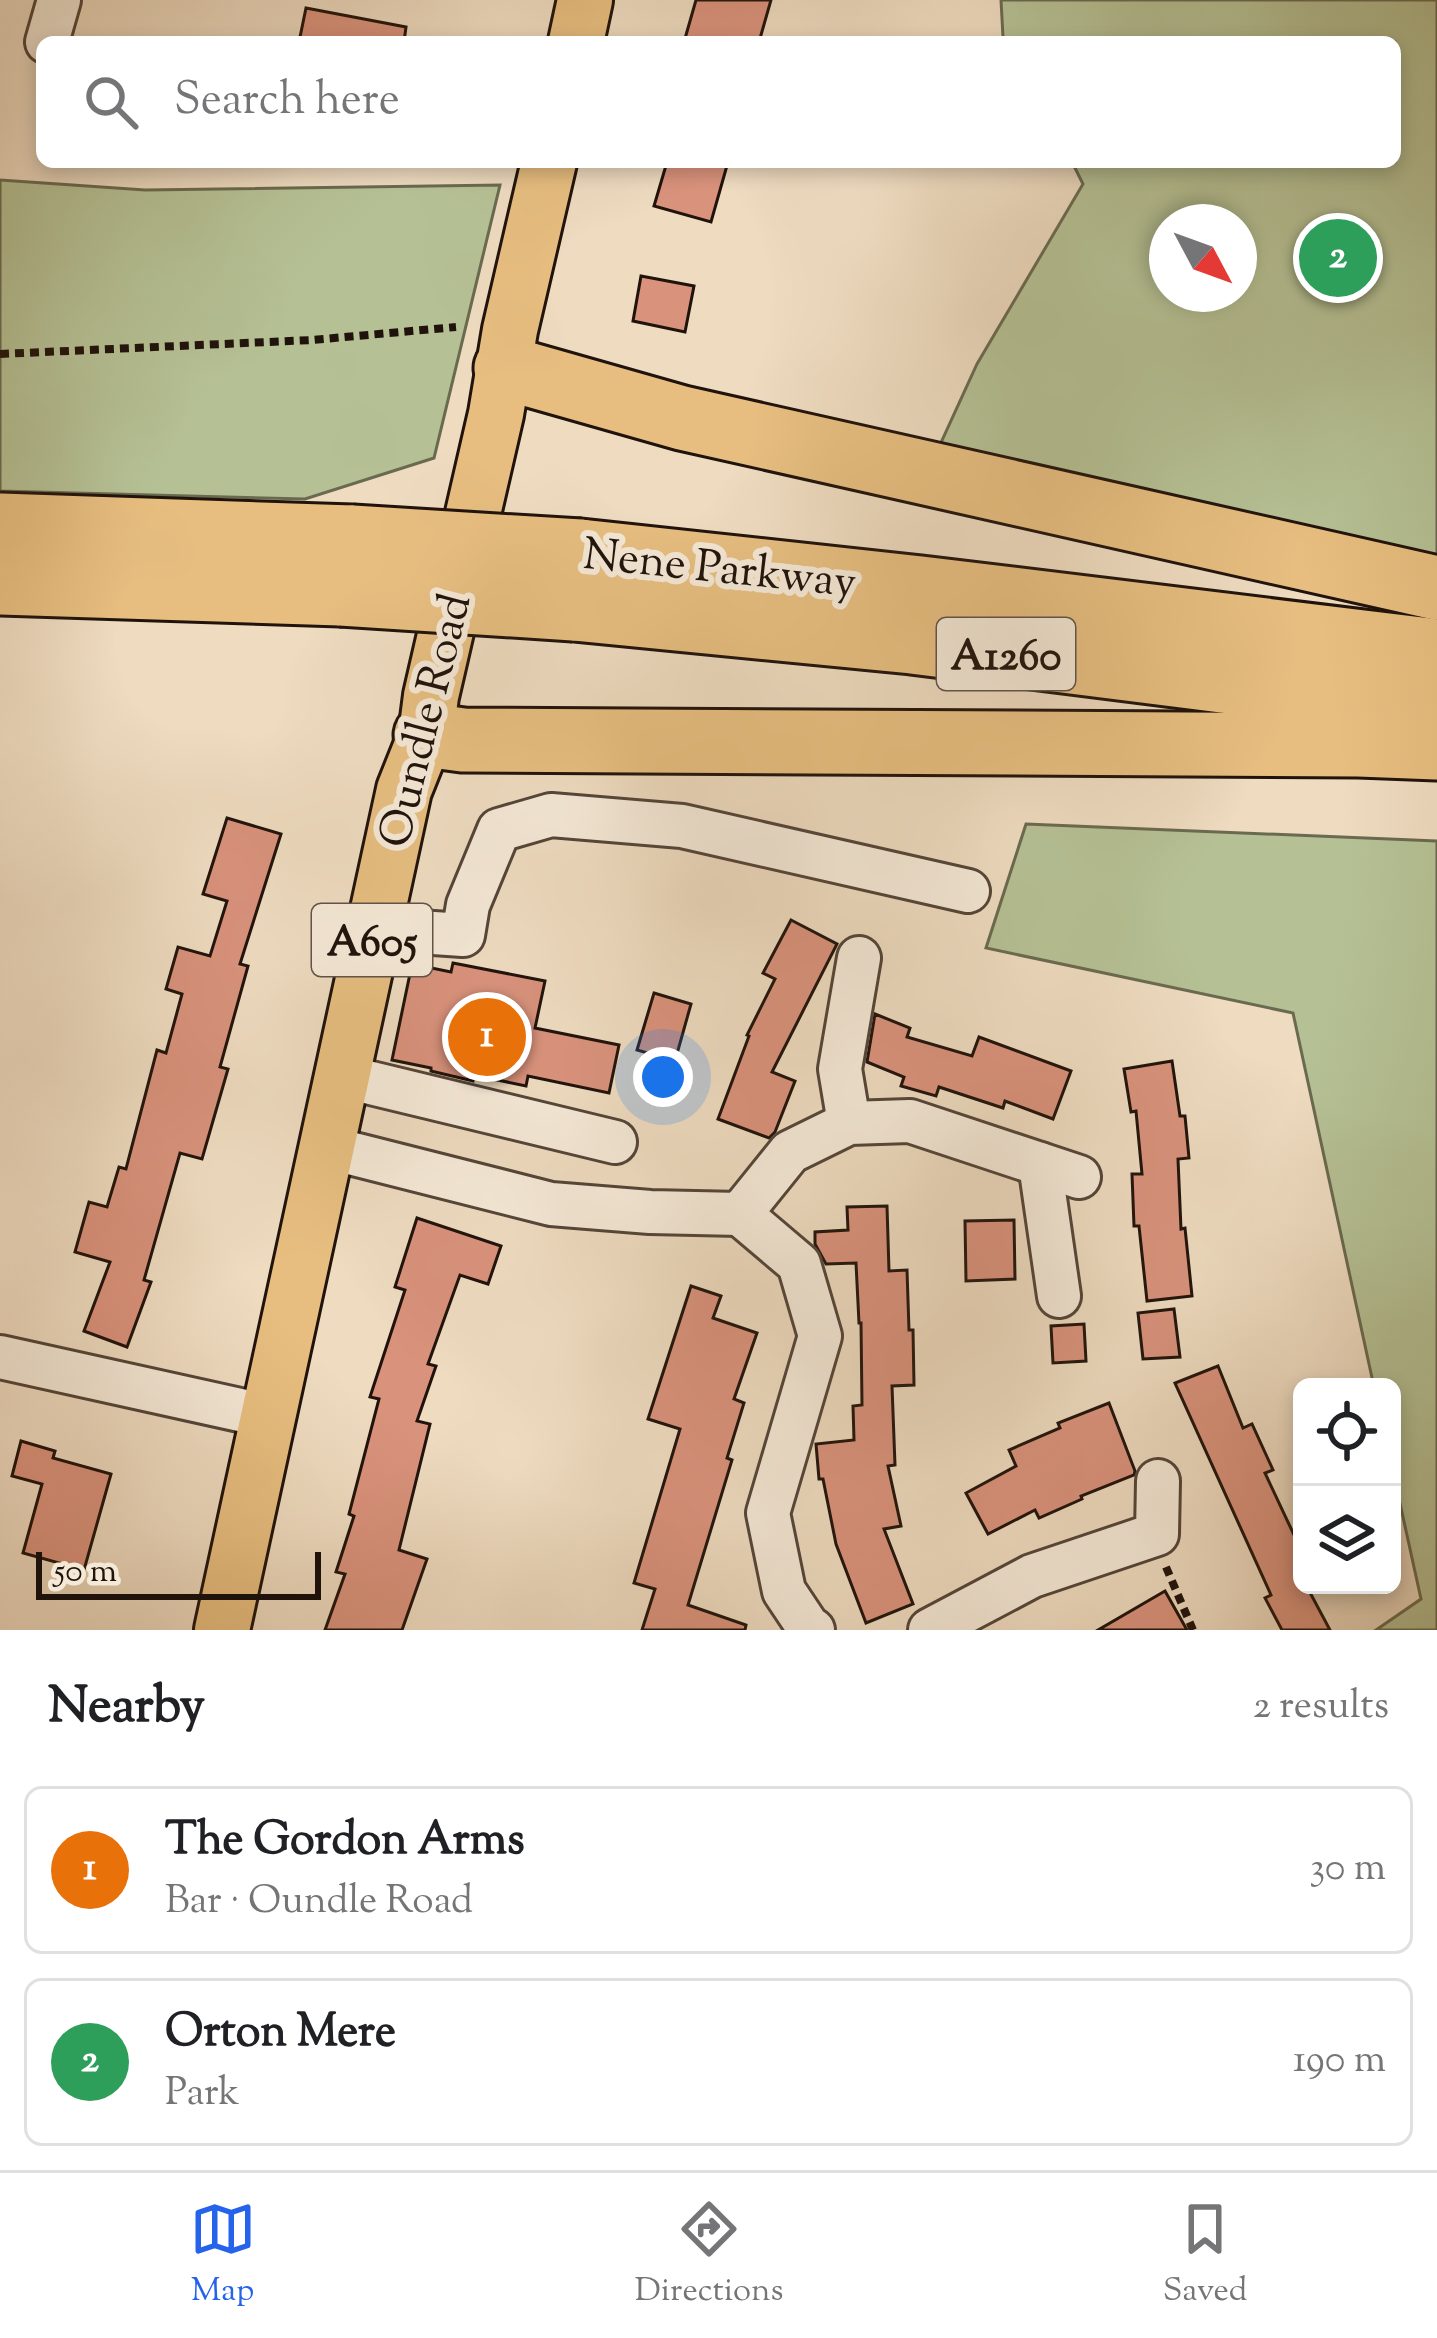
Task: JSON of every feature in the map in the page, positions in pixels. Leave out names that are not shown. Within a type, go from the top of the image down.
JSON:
[{"type":"highway","points":[[506,368],[682,418],[1437,588]]},
{"type":"highway","name":"Nene Parkway","points":[[0,525],[346,566],[577,580],[944,590],[1437,651]]},
{"type":"highway","name":"Nene Parkway","points":[[0,583],[346,566]]},
{"type":"highway","name":"Nene Parkway","points":[[577,580],[912,642],[1437,708]]},
{"type":"highway","points":[[426,735],[463,740],[1437,748]]},
{"type":"main road","points":[[577,36],[585,0]]},
{"type":"main road","name":"Oundle Road","points":[[222,1630],[404,790],[426,735],[548,168]]},
{"type":"street","points":[[49,36],[59,0]]},
{"type":"street","points":[[374,929],[463,935],[468,905],[499,830],[551,815],[682,826],[968,891]]},
{"type":"street","points":[[849,1123],[840,1070],[859,958]]},
{"type":"street","points":[[342,1076],[615,1142]]},
{"type":"street","points":[[740,1214],[790,1152],[849,1123],[910,1121],[1059,1171],[1059,1296]]},
{"type":"street","points":[[326,1147],[551,1204],[740,1214],[800,1264],[820,1336],[767,1513],[784,1591],[809,1629]]},
{"type":"street","points":[[0,1357],[267,1416]]},
{"type":"street","points":[[931,1630],[1033,1576],[1156,1534],[1158,1481]]},
{"type":"path","points":[[0,354],[312,340],[456,327]]},
{"type":"path","points":[[1143,1538],[1170,1571],[1193,1630]]},
{"type":"green space","points":[[1001,0],[1437,0],[1437,568],[934,458],[977,364],[1083,184],[1075,168],[1401,168],[1401,36],[1003,36]]},
{"type":"green space","points":[[0,180],[145,190],[500,185],[434,458],[305,499],[0,491]]},
{"type":"green space","points":[[1026,824],[1437,841],[1437,1630],[1376,1630],[1421,1599],[1401,1508],[1401,1378],[1372,1378],[1293,1013],[986,948]]},
{"type":"building","points":[[696,0],[771,0],[761,36],[686,36]]},
{"type":"building","points":[[306,8],[406,27],[405,36],[300,36]]},
{"type":"building","points":[[665,168],[726,168],[711,222],[654,206]]},
{"type":"building","points":[[641,276],[694,286],[685,332],[633,321]]},
{"type":"building","points":[[227,818],[281,834],[240,964],[248,966],[220,1067],[228,1069],[202,1159],[180,1153],[144,1280],[151,1282],[127,1347],[84,1331],[110,1262],[75,1252],[89,1202],[107,1207],[119,1167],[126,1169],[157,1050],[166,1053],[182,994],[166,989],[178,947],[210,956],[227,901],[203,894]]},
{"type":"building","points":[[791,920],[837,944],[772,1072],[795,1081],[769,1138],[718,1119],[747,1035],[775,979],[763,973]]},
{"type":"building","points":[[453,963],[545,981],[535,1028],[619,1045],[609,1093],[528,1076],[526,1086],[474,1075],[473,1081],[392,1060],[412,964],[451,972]]},
{"type":"building","points":[[654,993],[691,1004],[675,1061],[637,1050]]},
{"type":"building","points":[[875,1014],[910,1028],[907,1037],[972,1056],[979,1037],[1071,1071],[1053,1119],[1005,1101],[1003,1108],[939,1087],[936,1096],[901,1086],[904,1077],[867,1062]]},
{"type":"building","points":[[1172,1061],[1189,1158],[1178,1159],[1181,1229],[1185,1228],[1192,1296],[1147,1301],[1139,1226],[1134,1226],[1132,1174],[1142,1174],[1136,1111],[1131,1112],[1124,1069]]},
{"type":"building","points":[[887,1206],[889,1271],[907,1270],[914,1385],[892,1386],[895,1465],[888,1466],[901,1526],[884,1529],[913,1604],[866,1623],[836,1544],[823,1479],[819,1479],[816,1444],[854,1440],[853,1406],[862,1405],[856,1263],[826,1264],[815,1244],[815,1232],[848,1230],[847,1207]]},
{"type":"building","points":[[417,1218],[501,1246],[488,1284],[460,1275],[428,1364],[436,1366],[417,1421],[430,1424],[399,1550],[427,1559],[402,1630],[325,1630],[345,1574],[336,1572],[354,1516],[349,1514],[379,1399],[370,1397],[405,1290],[395,1287]]},
{"type":"building","points":[[1014,1220],[1015,1279],[966,1281],[965,1221]]},
{"type":"building","points":[[691,1286],[721,1296],[713,1318],[757,1333],[734,1399],[744,1403],[727,1458],[732,1460],[688,1605],[746,1625],[745,1630],[642,1630],[655,1589],[634,1583],[680,1429],[648,1419]]},
{"type":"building","points":[[1174,1309],[1180,1357],[1143,1359],[1138,1313]]},
{"type":"building","points":[[1084,1324],[1086,1361],[1053,1363],[1051,1326]]},
{"type":"building","points":[[1218,1366],[1243,1428],[1252,1424],[1273,1470],[1265,1473],[1293,1533],[1293,1594],[1311,1594],[1330,1630],[1282,1630],[1265,1598],[1271,1595],[1175,1383]]},
{"type":"building","points":[[1109,1403],[1134,1475],[1039,1518],[1035,1510],[988,1534],[966,1493],[1016,1466],[1009,1450]]},
{"type":"building","points":[[21,1441],[55,1451],[53,1458],[111,1474],[84,1570],[23,1553],[42,1484],[12,1476]]},
{"type":"building","points":[[1165,1591],[1187,1630],[1098,1630]]},
{"type":"place","name":"Orton Mere","points":[[1338,258]]},
{"type":"place","name":"The Gordon Arms","points":[[487,1037]]}]
